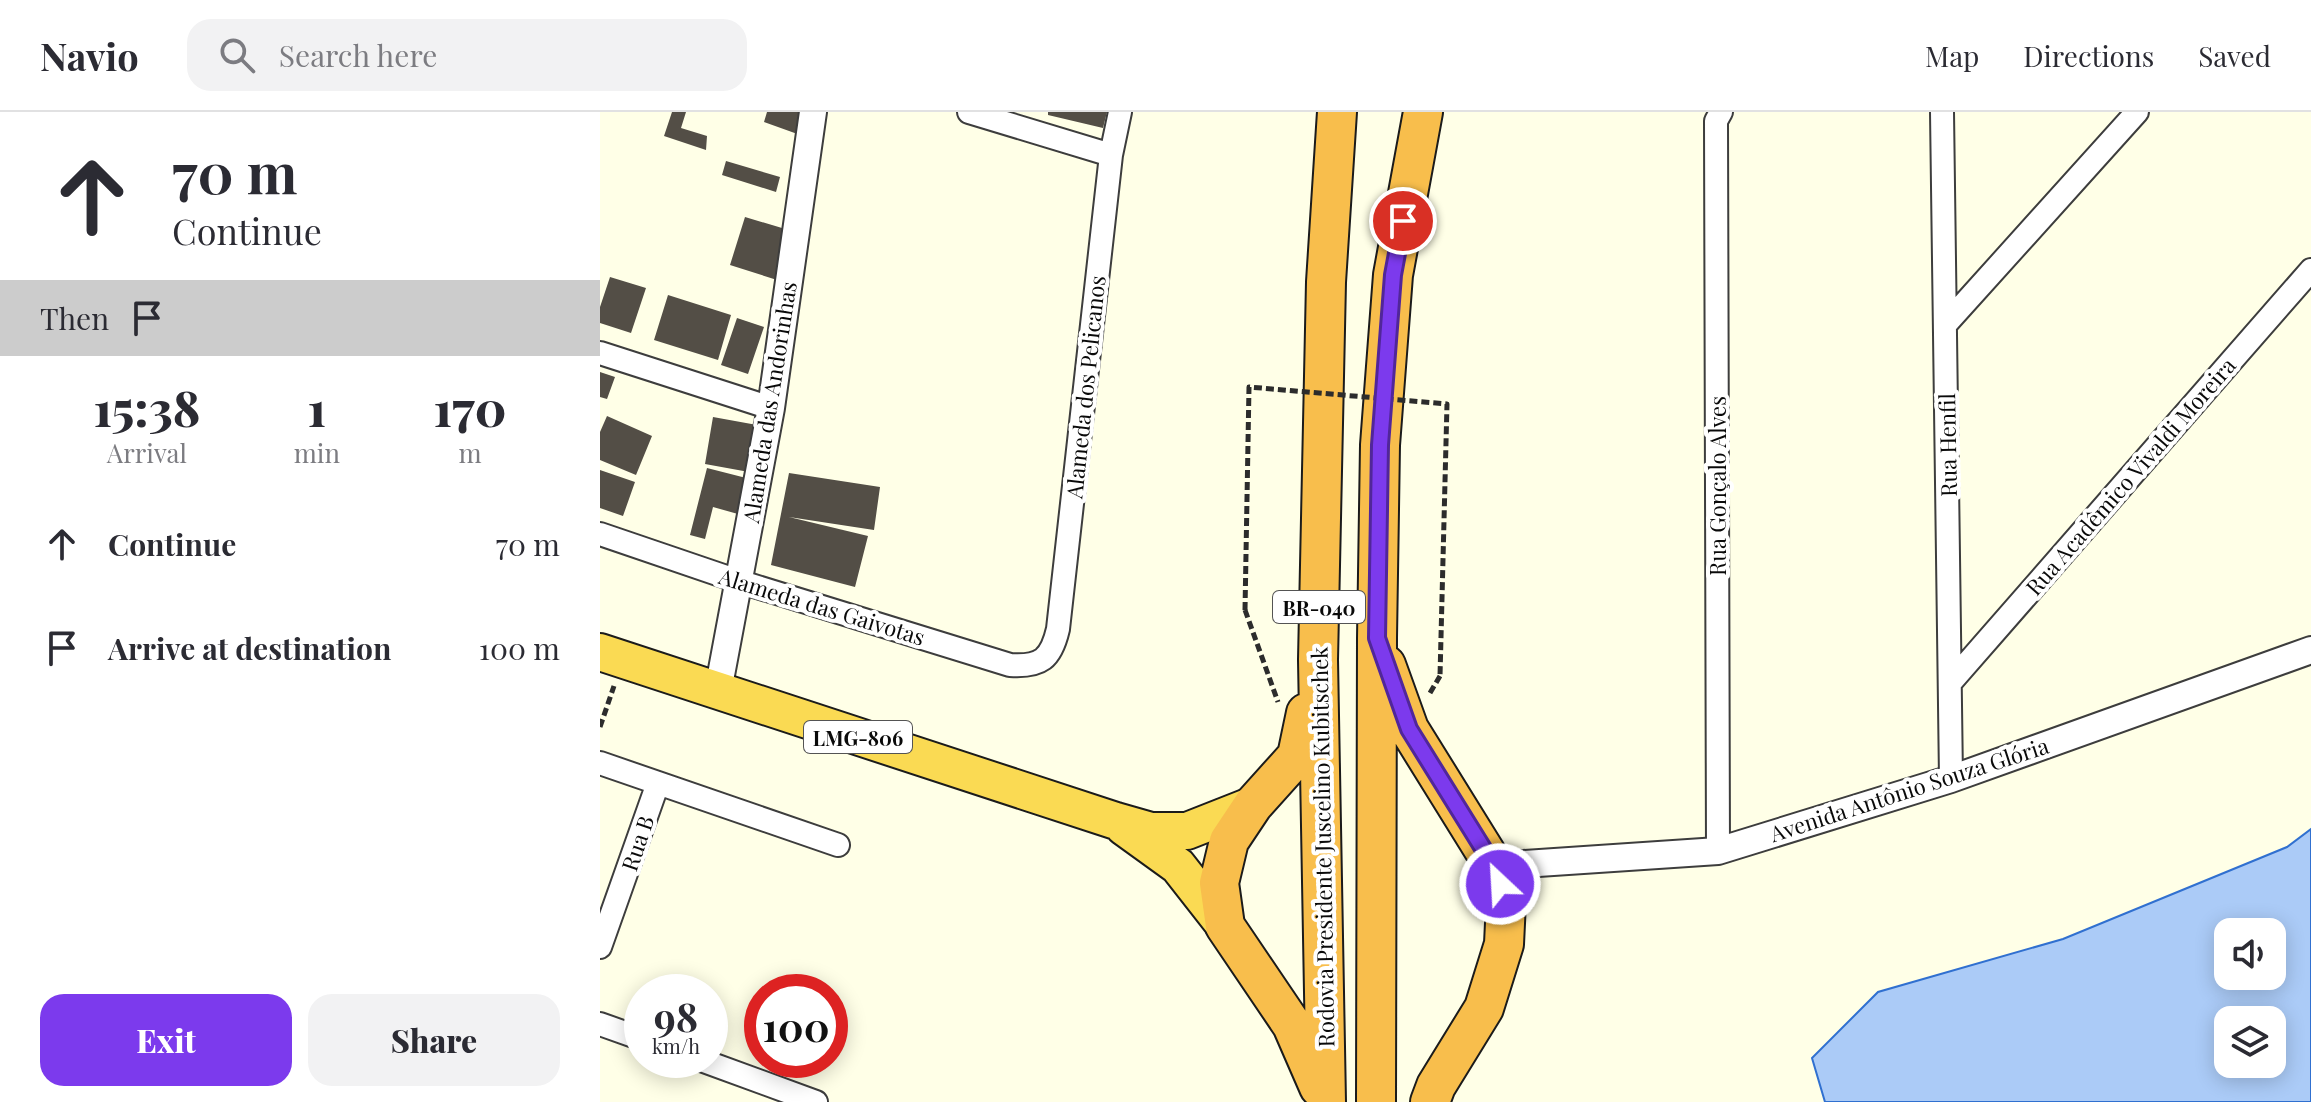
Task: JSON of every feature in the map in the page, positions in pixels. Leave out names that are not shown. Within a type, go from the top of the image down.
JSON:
[{"type":"highway","name":"Rodovia Presidente Juscelino Kubitschek","points":[[1326,1102],[1318,660],[1326,282],[1337,112]]},
{"type":"highway","name":"BR-040","points":[[1376,1102],[1380,445],[1393,275],[1423,112]]},
{"type":"highway","points":[[1377,638],[1409,729],[1494,866],[1506,902],[1504,944],[1484,1008],[1436,1086],[1430,1102]]},
{"type":"highway","name":"LMG-806","points":[[612,656],[1151,831],[1187,831],[1253,805]]},
{"type":"highway","points":[[1318,660],[1297,756],[1253,805],[1229,841],[1219,883],[1225,926],[1292,1025],[1326,1102]]},
{"type":"highway","name":"LMG-806","points":[[1116,821],[1178,866],[1225,926]]},
{"type":"street","name":"Alameda das Andorinhas","points":[[718,691],[771,408],[813,112]]},
{"type":"street","points":[[969,112],[1111,155]]},
{"type":"street","name":"Alameda dos Pelicanos","points":[[1044,659],[1054,647],[1058,629],[1111,155],[1120,112]]},
{"type":"street","name":"Rua Henfil","points":[[1942,112],[1951,779]]},
{"type":"street","points":[[1945,325],[2137,112]]},
{"type":"street","name":"Rua Gonçalo Alves","points":[[1718,116],[1718,851]]},
{"type":"street","name":"Rua Acadêmico Vivaldi Moreira","points":[[1950,683],[2311,270]]},
{"type":"street","points":[[600,353],[771,408]]},
{"type":"street","name":"Alameda das Gaivotas","points":[[600,534],[738,581],[1010,665],[1030,667],[1044,659]]},
{"type":"street","name":"Avenida Antônio Souza Glória","points":[[1494,866],[1718,851],[1951,779],[2311,650]]},
{"type":"street","points":[[600,763],[838,845]]},
{"type":"street","name":"Rua B","points":[[600,947],[658,783]]},
{"type":"street","points":[[600,1024],[624,1033]]},
{"type":"street","points":[[728,1070],[816,1102]]},
{"type":"path","points":[[1297,756],[1245,610],[1249,387],[1447,404],[1440,676]]},
{"type":"path","points":[[600,727],[612,656]]},
{"type":"water","points":[[2311,829],[2311,1102],[1825,1102],[1812,1058],[1878,992],[2063,939],[2287,847]]},
{"type":"building","points":[[672,112],[686,112],[681,128],[707,136],[706,150],[664,136]]},
{"type":"building","points":[[767,112],[807,112],[803,136],[764,122]]},
{"type":"building","points":[[1048,112],[1107,112],[1103,128],[1048,115]]},
{"type":"building","points":[[726,161],[780,177],[776,192],[722,175]]},
{"type":"building","points":[[745,217],[792,231],[777,280],[730,265]]},
{"type":"building","points":[[610,277],[646,288],[631,333],[600,323],[600,307]]},
{"type":"building","points":[[668,295],[731,315],[718,360],[654,340]]},
{"type":"building","points":[[737,318],[764,327],[748,374],[721,365]]},
{"type":"building","points":[[600,372],[615,377],[607,399],[600,397]]},
{"type":"building","points":[[607,416],[652,436],[636,475],[600,460],[600,432]]},
{"type":"building","points":[[713,417],[757,425],[749,472],[705,464]]},
{"type":"building","points":[[707,468],[754,480],[745,516],[713,507],[705,539],[690,535]]},
{"type":"building","points":[[600,470],[635,482],[623,516],[600,508]]},
{"type":"building","points":[[789,473],[880,487],[874,530],[789,517],[868,536],[855,587],[771,565]]},
{"type":"route","points":[[1403,221],[1393,275],[1380,445],[1377,638],[1409,729],[1494,866],[1500,884]]}]
